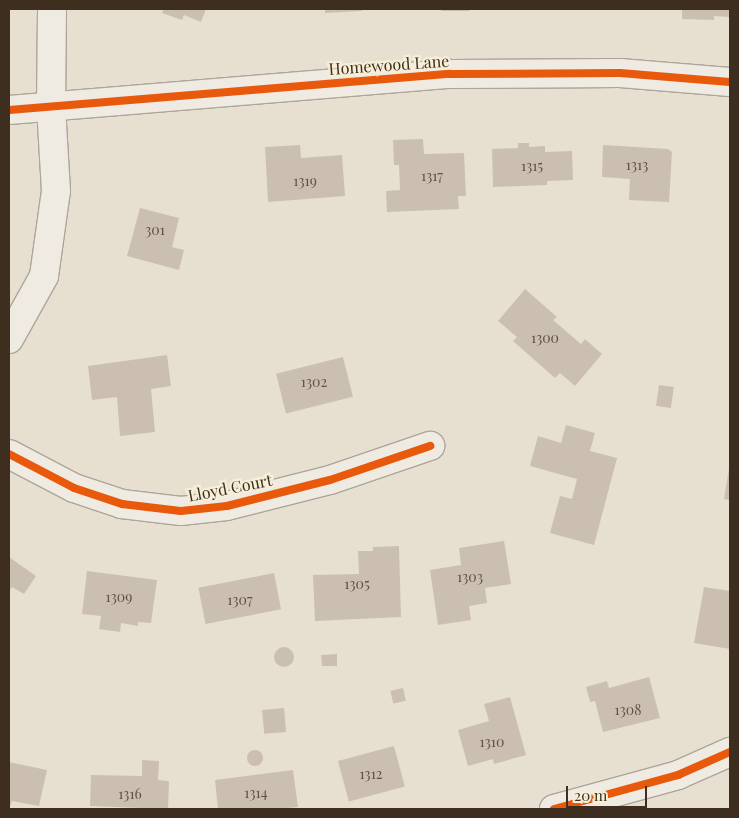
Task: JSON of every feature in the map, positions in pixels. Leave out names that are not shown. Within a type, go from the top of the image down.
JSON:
[{"type":"street","points":[[9,340],[44,276],[56,191],[51,106],[52,9]]},
{"type":"street","name":"Homewood Lane","points":[[9,110],[450,74],[620,73],[730,82]]},
{"type":"street","name":"Lloyd Court","points":[[9,454],[74,488],[122,504],[181,511],[226,506],[330,480],[430,446]]},
{"type":"street","points":[[554,809],[678,775],[730,752]]},
{"type":"building","points":[[164,9],[206,9],[201,22],[184,15],[182,20],[162,13]]},
{"type":"building","points":[[325,9],[361,9],[362,11],[325,13]]},
{"type":"building","points":[[441,9],[469,9],[469,11],[441,11]]},
{"type":"building","points":[[682,9],[730,9],[730,17],[714,16],[714,20],[682,19]]},
{"type":"building","points":[[423,139],[424,154],[464,153],[466,196],[458,196],[459,209],[387,212],[386,191],[400,190],[399,165],[394,165],[393,140]]},
{"type":"building","points":[[518,143],[529,143],[529,147],[545,146],[545,152],[572,151],[573,180],[547,181],[547,185],[493,187],[492,149],[518,148]]},
{"type":"building","points":[[300,145],[301,158],[342,155],[345,196],[268,202],[265,147]]},
{"type":"building","points":[[603,145],[668,149],[672,152],[669,202],[629,200],[630,179],[602,177]]},
{"type":"building","points":[[140,208],[179,218],[172,247],[184,250],[179,270],[127,256]]},
{"type":"building","points":[[525,289],[557,317],[553,320],[581,344],[585,339],[602,354],[575,386],[560,373],[555,378],[513,341],[517,337],[498,321]]},
{"type":"building","points":[[167,355],[171,386],[151,389],[155,432],[120,436],[117,397],[92,400],[88,366]]},
{"type":"building","points":[[343,357],[353,397],[286,413],[276,374]]},
{"type":"building","points":[[659,385],[674,387],[671,408],[656,406]]},
{"type":"building","points":[[566,425],[595,433],[590,451],[617,458],[594,545],[550,533],[560,496],[572,499],[577,479],[530,466],[538,436],[561,443]]},
{"type":"building","points":[[730,469],[730,500],[724,499]]},
{"type":"building","points":[[504,541],[511,584],[485,588],[487,603],[469,606],[471,620],[438,625],[430,570],[461,565],[459,548]]},
{"type":"building","points":[[399,546],[401,617],[315,621],[313,575],[359,574],[358,551],[373,551],[373,547]]},
{"type":"building","points":[[9,557],[36,576],[24,594],[12,587],[9,591]]},
{"type":"building","points":[[87,571],[157,580],[151,623],[138,622],[138,626],[121,623],[120,632],[99,629],[101,616],[82,614]]},
{"type":"building","points":[[274,573],[281,609],[205,624],[198,588]]},
{"type":"building","points":[[704,587],[730,591],[730,649],[694,643]]},
{"type":"building","points":[[284,647],[291,650],[294,657],[291,664],[284,667],[277,664],[274,657],[277,650]]},
{"type":"building","points":[[337,654],[337,666],[322,666],[321,655]]},
{"type":"building","points":[[649,677],[660,718],[603,732],[595,701],[590,702],[586,687],[607,681],[609,688]]},
{"type":"building","points":[[403,688],[406,701],[393,704],[390,691]]},
{"type":"building","points":[[510,697],[526,755],[494,764],[493,759],[468,766],[458,730],[489,721],[484,704]]},
{"type":"building","points":[[284,708],[286,732],[264,734],[262,710]]},
{"type":"building","points":[[394,746],[405,787],[349,802],[338,761]]},
{"type":"building","points":[[255,750],[261,752],[263,758],[261,764],[255,766],[249,764],[247,758],[249,752]]},
{"type":"building","points":[[142,760],[159,761],[158,780],[169,781],[168,809],[90,806],[91,775],[142,776]]},
{"type":"building","points":[[9,762],[47,770],[39,806],[12,801],[9,809]]},
{"type":"building","points":[[293,770],[298,807],[218,809],[215,780]]},
{"type":"cycle path","points":[[9,110],[450,74],[620,73],[730,82]]},
{"type":"cycle path","points":[[9,454],[74,488],[122,504],[181,511],[227,506],[330,480],[430,446]]},
{"type":"cycle path","points":[[554,809],[678,775],[730,752]]}]
